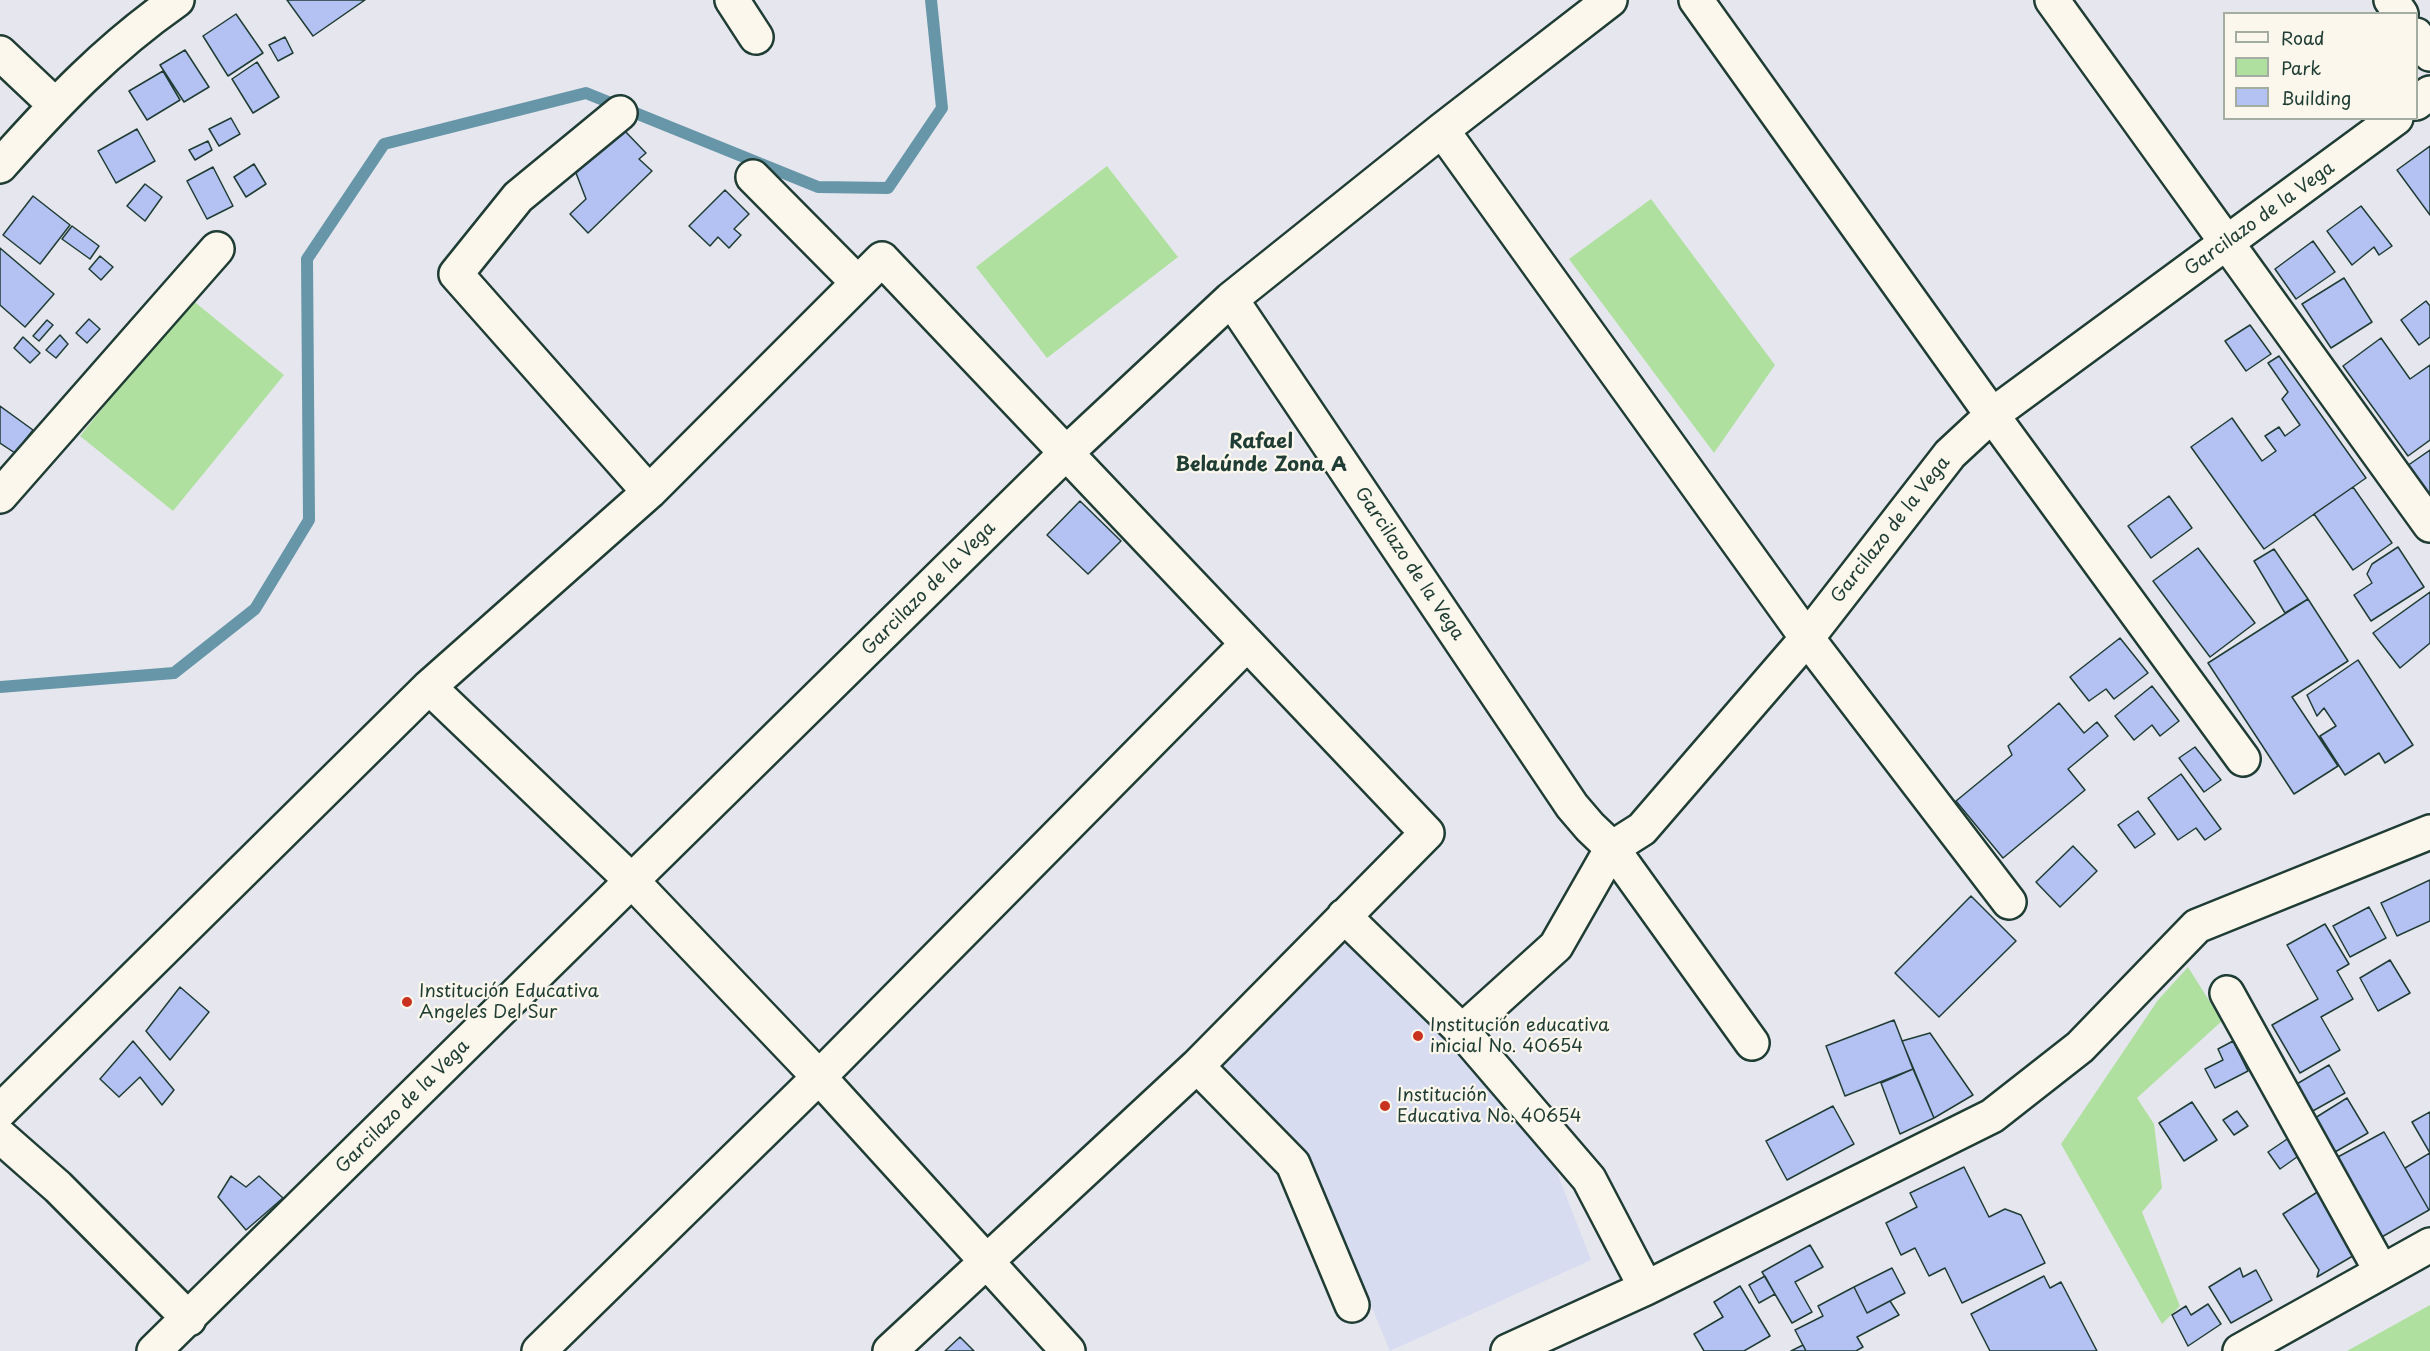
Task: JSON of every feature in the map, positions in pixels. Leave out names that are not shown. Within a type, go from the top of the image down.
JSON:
[{"type":"street","points":[[0,166],[54,105],[109,52],[177,0]]},
{"type":"street","points":[[732,0],[756,37]]},
{"type":"street","points":[[1231,299],[1442,130],[1610,0]]},
{"type":"street","points":[[1696,0],[1992,415],[2243,759]]},
{"type":"street","points":[[2052,0],[2430,525]]},
{"type":"street","points":[[2418,38],[2430,54]]},
{"type":"street","points":[[0,53],[54,105]]},
{"type":"street","points":[[2418,102],[2430,93]]},
{"type":"street","points":[[620,112],[518,197],[456,274],[650,492]]},
{"type":"street","name":"Garcilazo de la Vega","points":[[154,1351],[1065,454],[1231,299],[1572,806],[1612,848],[1642,829],[1807,638],[1950,454],[1992,415],[2393,120]]},
{"type":"street","points":[[1442,130],[1807,638],[2008,902]]},
{"type":"street","points":[[753,177],[858,283]]},
{"type":"street","points":[[0,496],[217,249]]},
{"type":"street","points":[[0,1111],[429,687],[650,492],[882,259],[1427,833],[1197,1066],[890,1351]]},
{"type":"street","points":[[539,1351],[819,1077],[1247,644]]},
{"type":"street","points":[[429,687],[632,881],[819,1077],[1068,1351]]},
{"type":"street","points":[[1508,1351],[1647,1288],[1992,1116],[2080,1047],[2197,926],[2430,832]]},
{"type":"street","points":[[1462,1031],[1556,946],[1612,848],[1752,1043]]},
{"type":"street","points":[[1344,916],[1462,1031],[1589,1179],[1647,1288]]},
{"type":"street","points":[[2227,993],[2381,1271]]},
{"type":"street","points":[[1197,1066],[1293,1164],[1352,1305]]},
{"type":"street","points":[[0,1136],[58,1187],[189,1318]]},
{"type":"street","points":[[2240,1351],[2430,1245]]},
{"type":"shaded area","name":"Institución Educativa No. 40654","points":[[1348,928],[1550,1154],[1591,1260],[1390,1351],[1306,1150],[1219,1061]]},
{"type":"green space","points":[[1107,166],[1178,257],[1047,358],[976,267]]},
{"type":"green space","points":[[1651,199],[1775,365],[1714,453],[1569,259]]},
{"type":"green space","points":[[191,299],[284,375],[173,511],[80,436]]},
{"type":"green space","points":[[2188,967],[2222,1021],[2137,1098],[2154,1124],[2162,1188],[2142,1212],[2180,1306],[2162,1324],[2061,1144],[2158,1000]]},
{"type":"green space","points":[[2430,1305],[2430,1351],[2347,1351]]},
{"type":"building","points":[[287,0],[365,0],[313,36]]},
{"type":"building","points":[[236,14],[263,53],[228,76],[203,36]]},
{"type":"building","points":[[285,37],[293,53],[278,61],[269,45]]},
{"type":"building","points":[[185,50],[209,87],[184,102],[160,65]]},
{"type":"building","points":[[257,62],[279,97],[253,113],[232,79]]},
{"type":"building","points":[[163,71],[180,100],[147,120],[129,91]]},
{"type":"building","points":[[231,118],[240,134],[219,146],[209,129]]},
{"type":"building","points":[[622,128],[646,153],[639,159],[652,171],[588,233],[570,214],[586,199],[576,173]]},
{"type":"building","points":[[137,129],[155,161],[116,183],[98,151]]},
{"type":"building","points":[[208,141],[212,150],[195,160],[189,150]]},
{"type":"building","points":[[2430,146],[2430,215],[2397,170]]},
{"type":"building","points":[[254,164],[266,184],[246,197],[234,177]]},
{"type":"building","points":[[213,167],[233,206],[207,219],[187,181]]},
{"type":"building","points":[[145,184],[162,197],[145,221],[127,206]]},
{"type":"building","points":[[725,190],[749,214],[734,229],[741,235],[729,248],[718,237],[710,246],[689,226]]},
{"type":"building","points":[[33,196],[70,225],[40,264],[3,235]]},
{"type":"building","points":[[2361,206],[2392,246],[2379,255],[2374,247],[2352,265],[2327,231]]},
{"type":"building","points":[[72,226],[99,246],[90,259],[62,239]]},
{"type":"building","points":[[2313,241],[2335,272],[2296,299],[2275,269]]},
{"type":"building","points":[[0,248],[54,294],[25,327],[0,305]]},
{"type":"building","points":[[100,256],[113,267],[101,280],[89,269]]},
{"type":"building","points":[[2344,278],[2372,322],[2331,348],[2302,304]]},
{"type":"building","points":[[2426,301],[2430,306],[2430,337],[2419,345],[2401,320]]},
{"type":"building","points":[[89,319],[100,329],[87,343],[76,333]]},
{"type":"building","points":[[47,320],[53,325],[39,341],[33,336]]},
{"type":"building","points":[[2250,325],[2271,354],[2246,371],[2225,341]]},
{"type":"building","points":[[60,335],[68,344],[56,358],[46,350]]},
{"type":"building","points":[[23,337],[40,353],[30,363],[14,348]]},
{"type":"building","points":[[2381,338],[2410,379],[2430,365],[2430,440],[2408,456],[2343,366]]},
{"type":"building","points":[[2279,356],[2366,478],[2264,549],[2191,447],[2232,418],[2262,461],[2276,451],[2265,436],[2279,427],[2285,436],[2300,425],[2282,399],[2288,392],[2268,363]]},
{"type":"building","points":[[0,406],[33,430],[15,453],[0,443]]},
{"type":"building","points":[[2430,450],[2430,494],[2429,495],[2407,466]]},
{"type":"building","points":[[2353,487],[2392,543],[2353,570],[2314,514]]},
{"type":"building","points":[[2169,496],[2192,528],[2151,558],[2128,526]]},
{"type":"building","points":[[1080,501],[1121,541],[1088,574],[1047,535]]},
{"type":"building","points":[[2398,547],[2424,587],[2371,621],[2354,595],[2372,583],[2367,574],[2372,564]]},
{"type":"building","points":[[2198,548],[2255,623],[2210,657],[2153,581]]},
{"type":"building","points":[[2274,549],[2308,599],[2285,613],[2254,561]]},
{"type":"building","points":[[2430,592],[2430,643],[2400,668],[2373,633]]},
{"type":"building","points":[[2308,599],[2348,661],[2292,697],[2338,766],[2294,794],[2208,663]]},
{"type":"building","points":[[2120,638],[2148,673],[2114,699],[2106,689],[2089,701],[2070,677]]},
{"type":"building","points":[[2358,660],[2413,745],[2385,763],[2379,753],[2345,775],[2320,736],[2336,726],[2324,708],[2317,716],[2307,695]]},
{"type":"building","points":[[2152,686],[2179,721],[2160,736],[2152,725],[2134,740],[2115,716]]},
{"type":"building","points":[[2059,703],[2084,733],[2097,722],[2108,736],[2068,769],[2085,790],[2003,858],[1956,801],[2012,755],[2008,746]]},
{"type":"building","points":[[2195,747],[2221,780],[2204,792],[2179,758]]},
{"type":"building","points":[[2181,774],[2221,829],[2205,840],[2196,828],[2178,840],[2148,798]]},
{"type":"building","points":[[2138,811],[2155,834],[2135,848],[2118,825]]},
{"type":"building","points":[[2073,846],[2097,871],[2060,907],[2036,882]]},
{"type":"building","points":[[2430,880],[2430,921],[2397,936],[2381,903]]},
{"type":"building","points":[[1971,896],[2016,941],[1939,1017],[1895,973]]},
{"type":"building","points":[[2369,907],[2386,938],[2350,957],[2333,926]]},
{"type":"building","points":[[2325,924],[2349,964],[2337,971],[2353,999],[2321,1017],[2340,1050],[2300,1073],[2272,1025],[2318,999],[2287,945]]},
{"type":"building","points":[[2390,960],[2410,993],[2378,1011],[2360,978]]},
{"type":"building","points":[[180,987],[209,1012],[170,1060],[146,1031]]},
{"type":"building","points":[[1894,1020],[1913,1069],[1845,1096],[1826,1046]]},
{"type":"building","points":[[1930,1033],[1973,1095],[1934,1118],[1902,1041]]},
{"type":"building","points":[[133,1041],[174,1090],[162,1105],[140,1077],[119,1097],[100,1079]]},
{"type":"building","points":[[2233,1041],[2248,1071],[2215,1088],[2205,1069],[2223,1060],[2218,1049]]},
{"type":"building","points":[[2329,1065],[2345,1093],[2311,1112],[2295,1085]]},
{"type":"building","points":[[1913,1069],[1934,1118],[1900,1134],[1881,1083]]},
{"type":"building","points":[[2347,1098],[2368,1133],[2335,1152],[2315,1118]]},
{"type":"building","points":[[2192,1102],[2217,1140],[2184,1161],[2159,1123]]},
{"type":"building","points":[[1833,1106],[1854,1144],[1787,1180],[1766,1141]]},
{"type":"building","points":[[2237,1111],[2248,1126],[2234,1135],[2223,1120]]},
{"type":"building","points":[[2430,1112],[2430,1153],[2412,1122]]},
{"type":"building","points":[[2384,1132],[2429,1210],[2380,1238],[2336,1158]]},
{"type":"building","points":[[2293,1135],[2311,1160],[2303,1166],[2297,1157],[2280,1169],[2268,1152]]},
{"type":"building","points":[[2430,1153],[2430,1209],[2429,1210],[2405,1168]]},
{"type":"building","points":[[1964,1167],[1989,1217],[2005,1209],[2021,1215],[2045,1263],[1962,1303],[1945,1268],[1929,1276],[1915,1248],[1901,1255],[1886,1223],[1917,1207],[1910,1193]]},
{"type":"building","points":[[231,1176],[246,1187],[259,1176],[283,1198],[246,1230],[218,1197]]},
{"type":"building","points":[[2319,1191],[2363,1250],[2317,1277],[2319,1270],[2283,1214]]},
{"type":"building","points":[[1810,1245],[1823,1267],[1795,1282],[1812,1312],[1792,1323],[1762,1272]]},
{"type":"building","points":[[1892,1268],[1905,1293],[1867,1313],[1854,1287]]},
{"type":"building","points":[[2240,1268],[2243,1277],[2256,1270],[2272,1300],[2231,1323],[2209,1287]]},
{"type":"building","points":[[1765,1276],[1775,1294],[1759,1303],[1749,1285]]},
{"type":"building","points":[[2044,1276],[2050,1288],[2061,1282],[2097,1351],[1990,1351],[1971,1314]]},
{"type":"building","points":[[1740,1286],[1770,1336],[1744,1351],[1704,1351],[1694,1334],[1723,1317],[1714,1302]]},
{"type":"building","points":[[1854,1287],[1867,1313],[1890,1301],[1899,1315],[1857,1337],[1863,1347],[1856,1351],[1806,1351],[1795,1330],[1823,1316],[1818,1306]]},
{"type":"building","points":[[2208,1304],[2221,1324],[2188,1346],[2172,1315],[2186,1306],[2191,1315]]},
{"type":"building","points":[[960,1337],[974,1351],[945,1351]]},
{"type":"building","points":[[1803,1345],[1806,1351],[1791,1351]]},
{"type":"waterway","points":[[0,687],[174,673],[255,609],[309,520],[307,259],[384,144],[586,93],[818,187],[888,188],[942,108],[931,0]]},
{"type":"place","name":"Institución Educativa Angeles Del Sur","points":[[407,1002]]},
{"type":"place","name":"Institución educativa inicial No. 40654","points":[[1418,1036]]},
{"type":"place","name":"Institución Educativa No. 40654","points":[[1385,1106]]},
{"type":"district","name":"Rafael Belaúnde Zona A","points":[[1261,454]]}]
